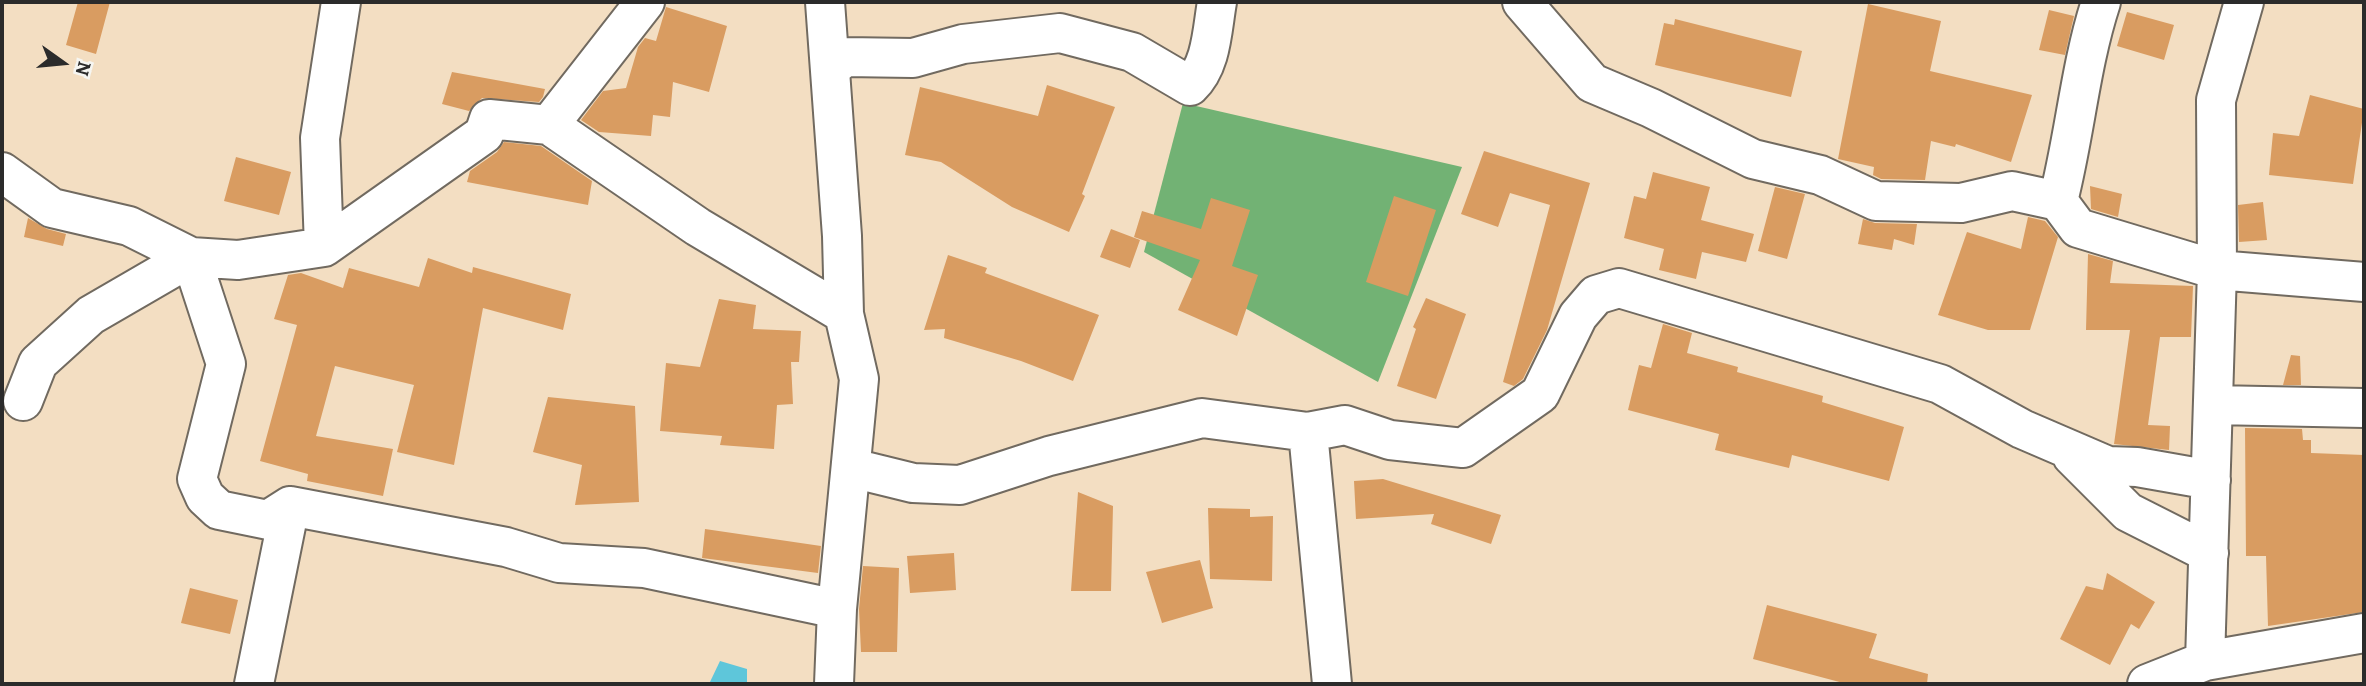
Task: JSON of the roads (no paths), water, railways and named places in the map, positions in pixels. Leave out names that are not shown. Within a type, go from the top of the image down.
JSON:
[{"type":"street","points":[[324,247],[320,138],[341,2]]},
{"type":"street","points":[[549,125],[645,2]]},
{"type":"street","points":[[825,2],[844,314],[859,379],[837,609],[834,684]]},
{"type":"street","points":[[831,68],[845,57],[913,58],[963,44],[1060,33],[1132,52],[1191,86],[1200,77],[1208,58],[1217,2]]},
{"type":"street","points":[[1522,2],[1592,83],[1651,108],[1753,159],[1820,175],[1876,201],[1961,203],[2012,191],[2058,201],[2078,228],[2217,270],[2364,282]]},
{"type":"street","points":[[2058,201],[2070,157],[2092,29],[2101,2]]},
{"type":"street","points":[[2206,661],[2217,270],[2216,100],[2244,2]]},
{"type":"street","points":[[2,173],[52,208],[129,226],[191,257],[238,260],[324,247],[484,134],[489,119],[549,125],[698,227],[844,314]]},
{"type":"street","points":[[23,401],[38,363],[91,315],[191,257]]},
{"type":"street","points":[[191,257],[226,364],[197,479],[205,497],[219,510],[268,520],[290,506],[506,547],[559,563],[643,568],[837,609]]},
{"type":"street","points":[[852,468],[914,483],[960,485],[1049,456],[1202,418],[1308,432],[1345,425],[1390,440],[1463,447],[1540,394],[1578,316],[1596,295],[1619,288],[1940,383],[2022,429],[2108,466],[2137,467],[2211,480]]},
{"type":"street","points":[[2213,405],[2364,408]]},
{"type":"street","points":[[1308,432],[1332,684]]},
{"type":"street","points":[[2063,446],[2128,512],[2208,553]]},
{"type":"street","points":[[254,684],[290,506]]},
{"type":"street","points":[[2147,684],[2206,661],[2364,633]]},
{"type":"water","points":[[720,661],[747,669],[747,684],[709,684]]}]
